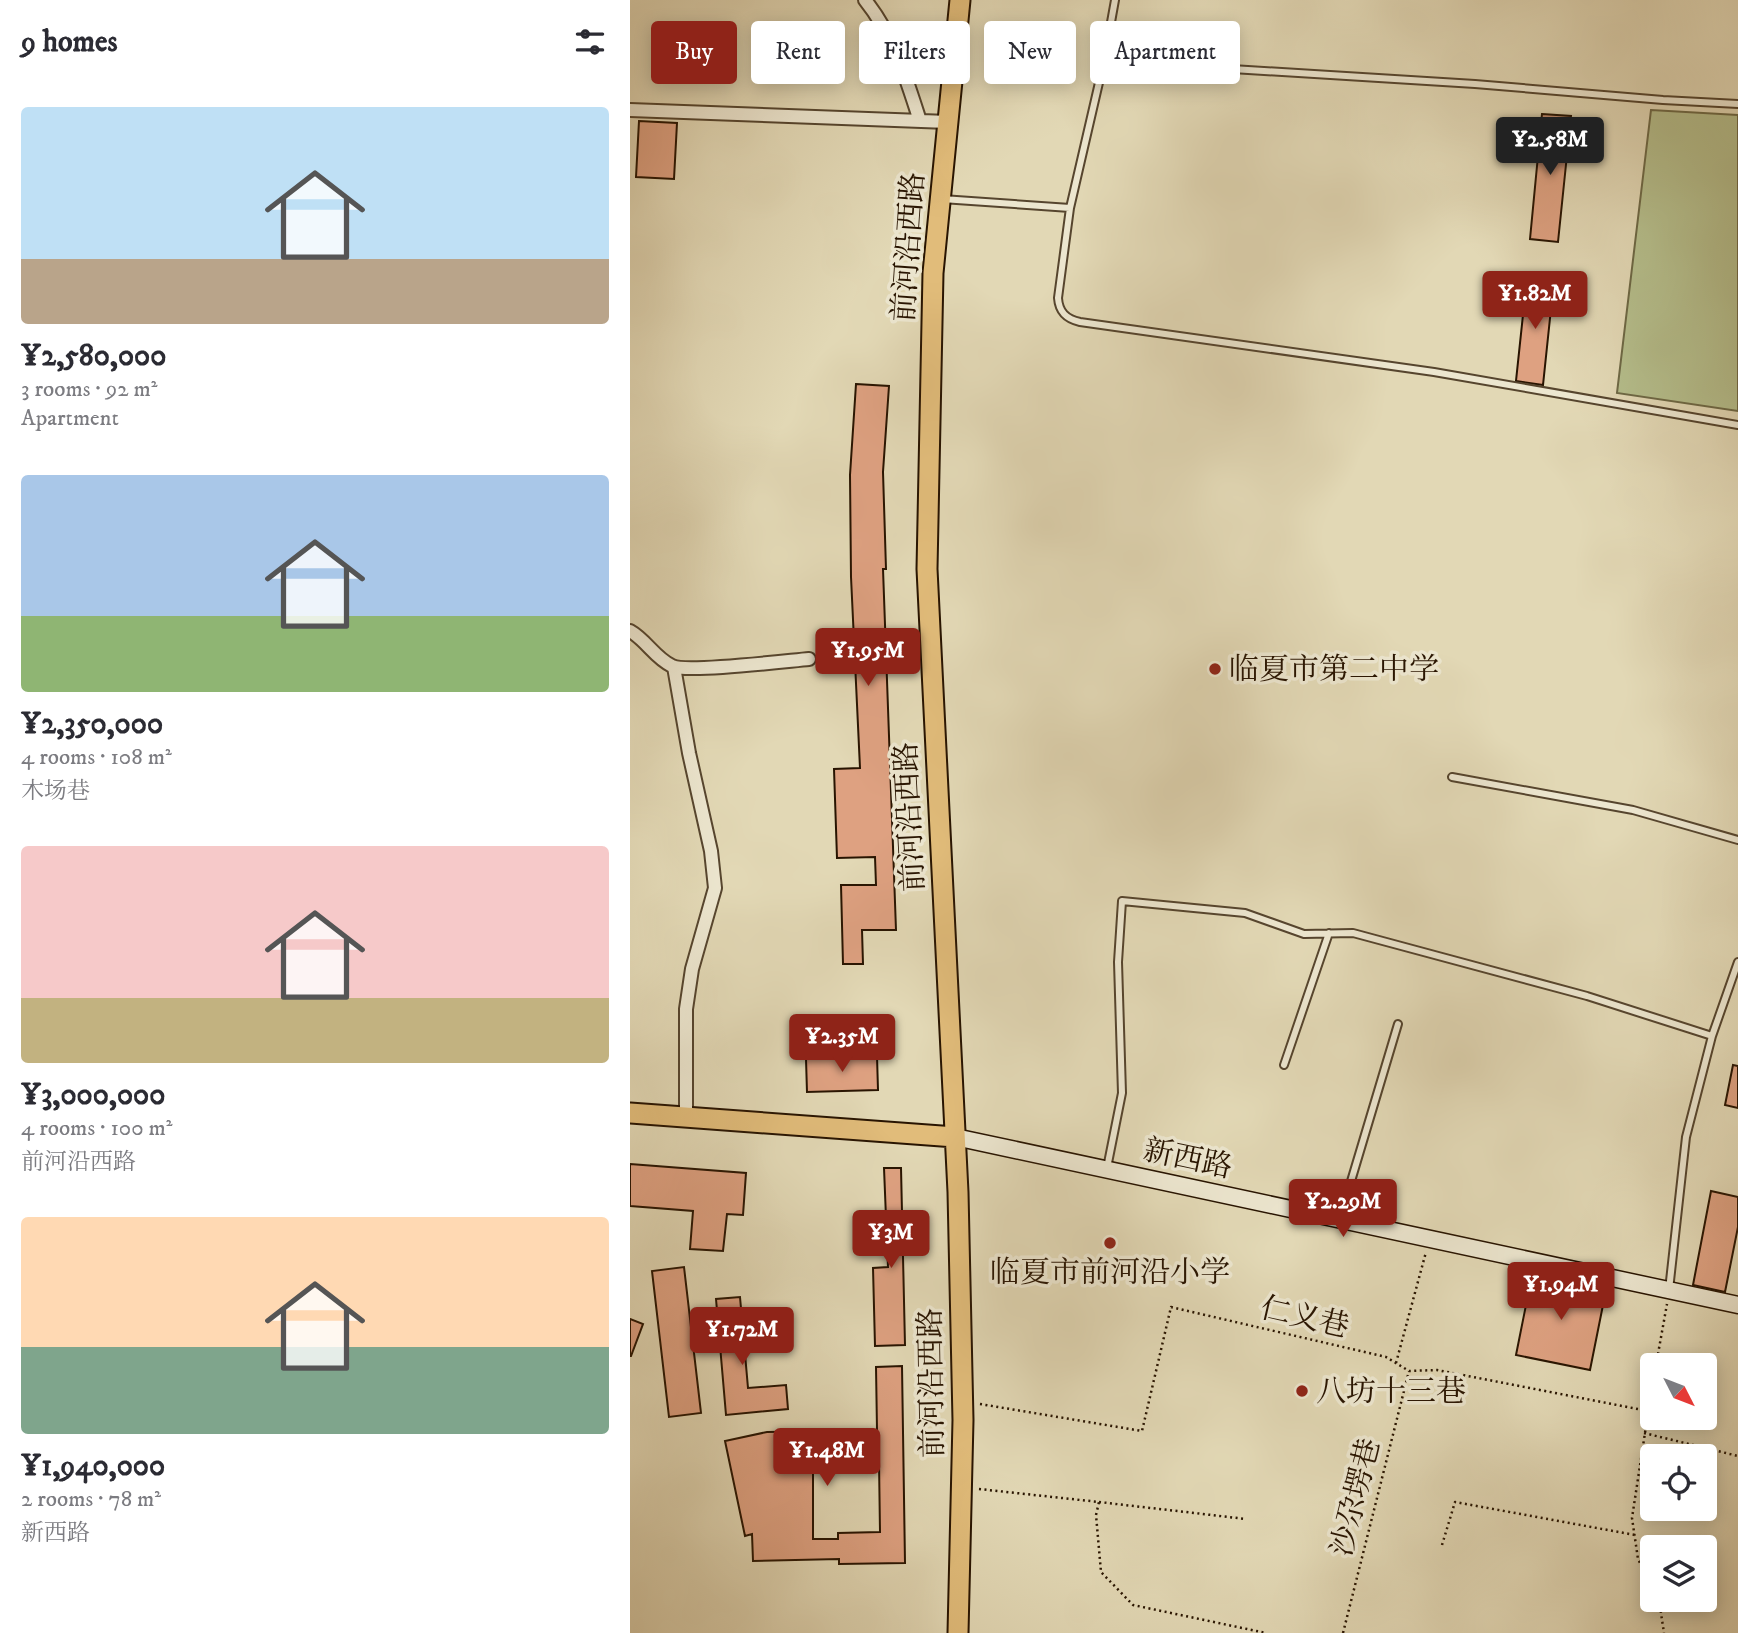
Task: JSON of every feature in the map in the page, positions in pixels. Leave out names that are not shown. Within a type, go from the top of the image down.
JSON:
[{"type":"main road","name":"前河沿西路","points":[[958,1633],[963,1402],[955,1137],[927,569],[933,273],[960,0]]},
{"type":"main road","points":[[630,1113],[955,1137]]},
{"type":"main road","name":"新西路","points":[[955,1137],[1738,1305]]},
{"type":"street","points":[[865,0],[880,18],[901,61],[920,121]]},
{"type":"street","points":[[630,110],[948,122]]},
{"type":"street","points":[[630,631],[674,667],[809,659]]},
{"type":"street","points":[[674,667],[689,753],[711,851],[715,888],[692,969],[687,1009],[686,1117]]},
{"type":"lane","points":[[1111,21],[1115,0]]},
{"type":"lane","points":[[1240,69],[1738,104]]},
{"type":"lane","points":[[1099,84],[1070,208],[1058,298],[1061,312],[1073,320],[1434,372],[1738,425]]},
{"type":"lane","points":[[940,198],[1070,208]]},
{"type":"lane","points":[[1452,777],[1633,810],[1738,841]]},
{"type":"lane","points":[[1107,1170],[1122,1093],[1118,962],[1122,901],[1245,913],[1304,934],[1353,933],[1561,989],[1712,1036]]},
{"type":"lane","points":[[1283,1065],[1329,933]]},
{"type":"lane","points":[[1669,1290],[1686,1137],[1712,1036],[1738,962]]},
{"type":"lane","points":[[1339,1219],[1398,1024]]},
{"type":"path","points":[[1396,1363],[1429,1239]]},
{"type":"path","points":[[1658,1353],[1669,1290]]},
{"type":"path","name":"仁义巷","points":[[963,1402],[1142,1431],[1171,1307],[1385,1357],[1409,1371]]},
{"type":"path","points":[[1409,1371],[1437,1370],[1640,1409]]},
{"type":"path","name":"沙尕塄巷","points":[[1343,1633],[1409,1371]]},
{"type":"path","points":[[1640,1563],[1632,1517],[1645,1430]]},
{"type":"path","points":[[1644,1433],[1738,1456]]},
{"type":"path","points":[[962,1489],[1246,1519]]},
{"type":"path","points":[[1099,1502],[1096,1515],[1101,1572],[1133,1605],[1266,1633]]},
{"type":"path","points":[[1442,1545],[1455,1502],[1635,1535]]},
{"type":"path","points":[[1661,1612],[1664,1633]]},
{"type":"green space","points":[[1651,110],[1738,115],[1738,411],[1617,393]]},
{"type":"building","points":[[1542,114],[1571,116],[1558,242],[1530,239]]},
{"type":"building","points":[[639,121],[677,123],[674,179],[636,177]]},
{"type":"building","points":[[1527,277],[1554,280],[1543,385],[1516,381]]},
{"type":"building","points":[[856,384],[889,386],[883,472],[886,569],[883,569],[896,930],[862,930],[863,964],[843,964],[841,885],[876,885],[875,857],[837,858],[834,769],[860,768],[851,577],[850,475]]},
{"type":"building","points":[[877,1056],[878,1090],[807,1092],[806,1059]]},
{"type":"building","points":[[1733,1065],[1738,1066],[1738,1108],[1725,1105]]},
{"type":"building","points":[[630,1164],[746,1173],[743,1215],[727,1214],[723,1251],[690,1249],[693,1211],[630,1206]]},
{"type":"building","points":[[884,1168],[901,1168],[905,1345],[875,1346],[873,1268],[888,1267]]},
{"type":"building","points":[[1711,1191],[1738,1197],[1738,1227],[1725,1292],[1693,1285]]},
{"type":"building","points":[[684,1267],[701,1413],[669,1417],[652,1271]]},
{"type":"building","points":[[1532,1275],[1606,1290],[1590,1370],[1516,1355]]},
{"type":"building","points":[[740,1297],[748,1388],[786,1385],[788,1409],[726,1415],[716,1299]]},
{"type":"building","points":[[630,1319],[643,1324],[631,1356],[630,1356]]},
{"type":"building","points":[[902,1366],[905,1563],[839,1564],[839,1559],[753,1561],[752,1534],[745,1536],[725,1441],[767,1432],[877,1430],[876,1367]],"holes":[[[879,1461],[880,1532],[838,1533],[838,1539],[813,1539],[813,1462]]]},
{"type":"place","name":"临夏市第二中学","points":[[1215,669]]},
{"type":"place","name":"临夏市前河沿小学","points":[[1110,1243]]},
{"type":"place","name":"八坊十三巷","points":[[1302,1391]]}]
